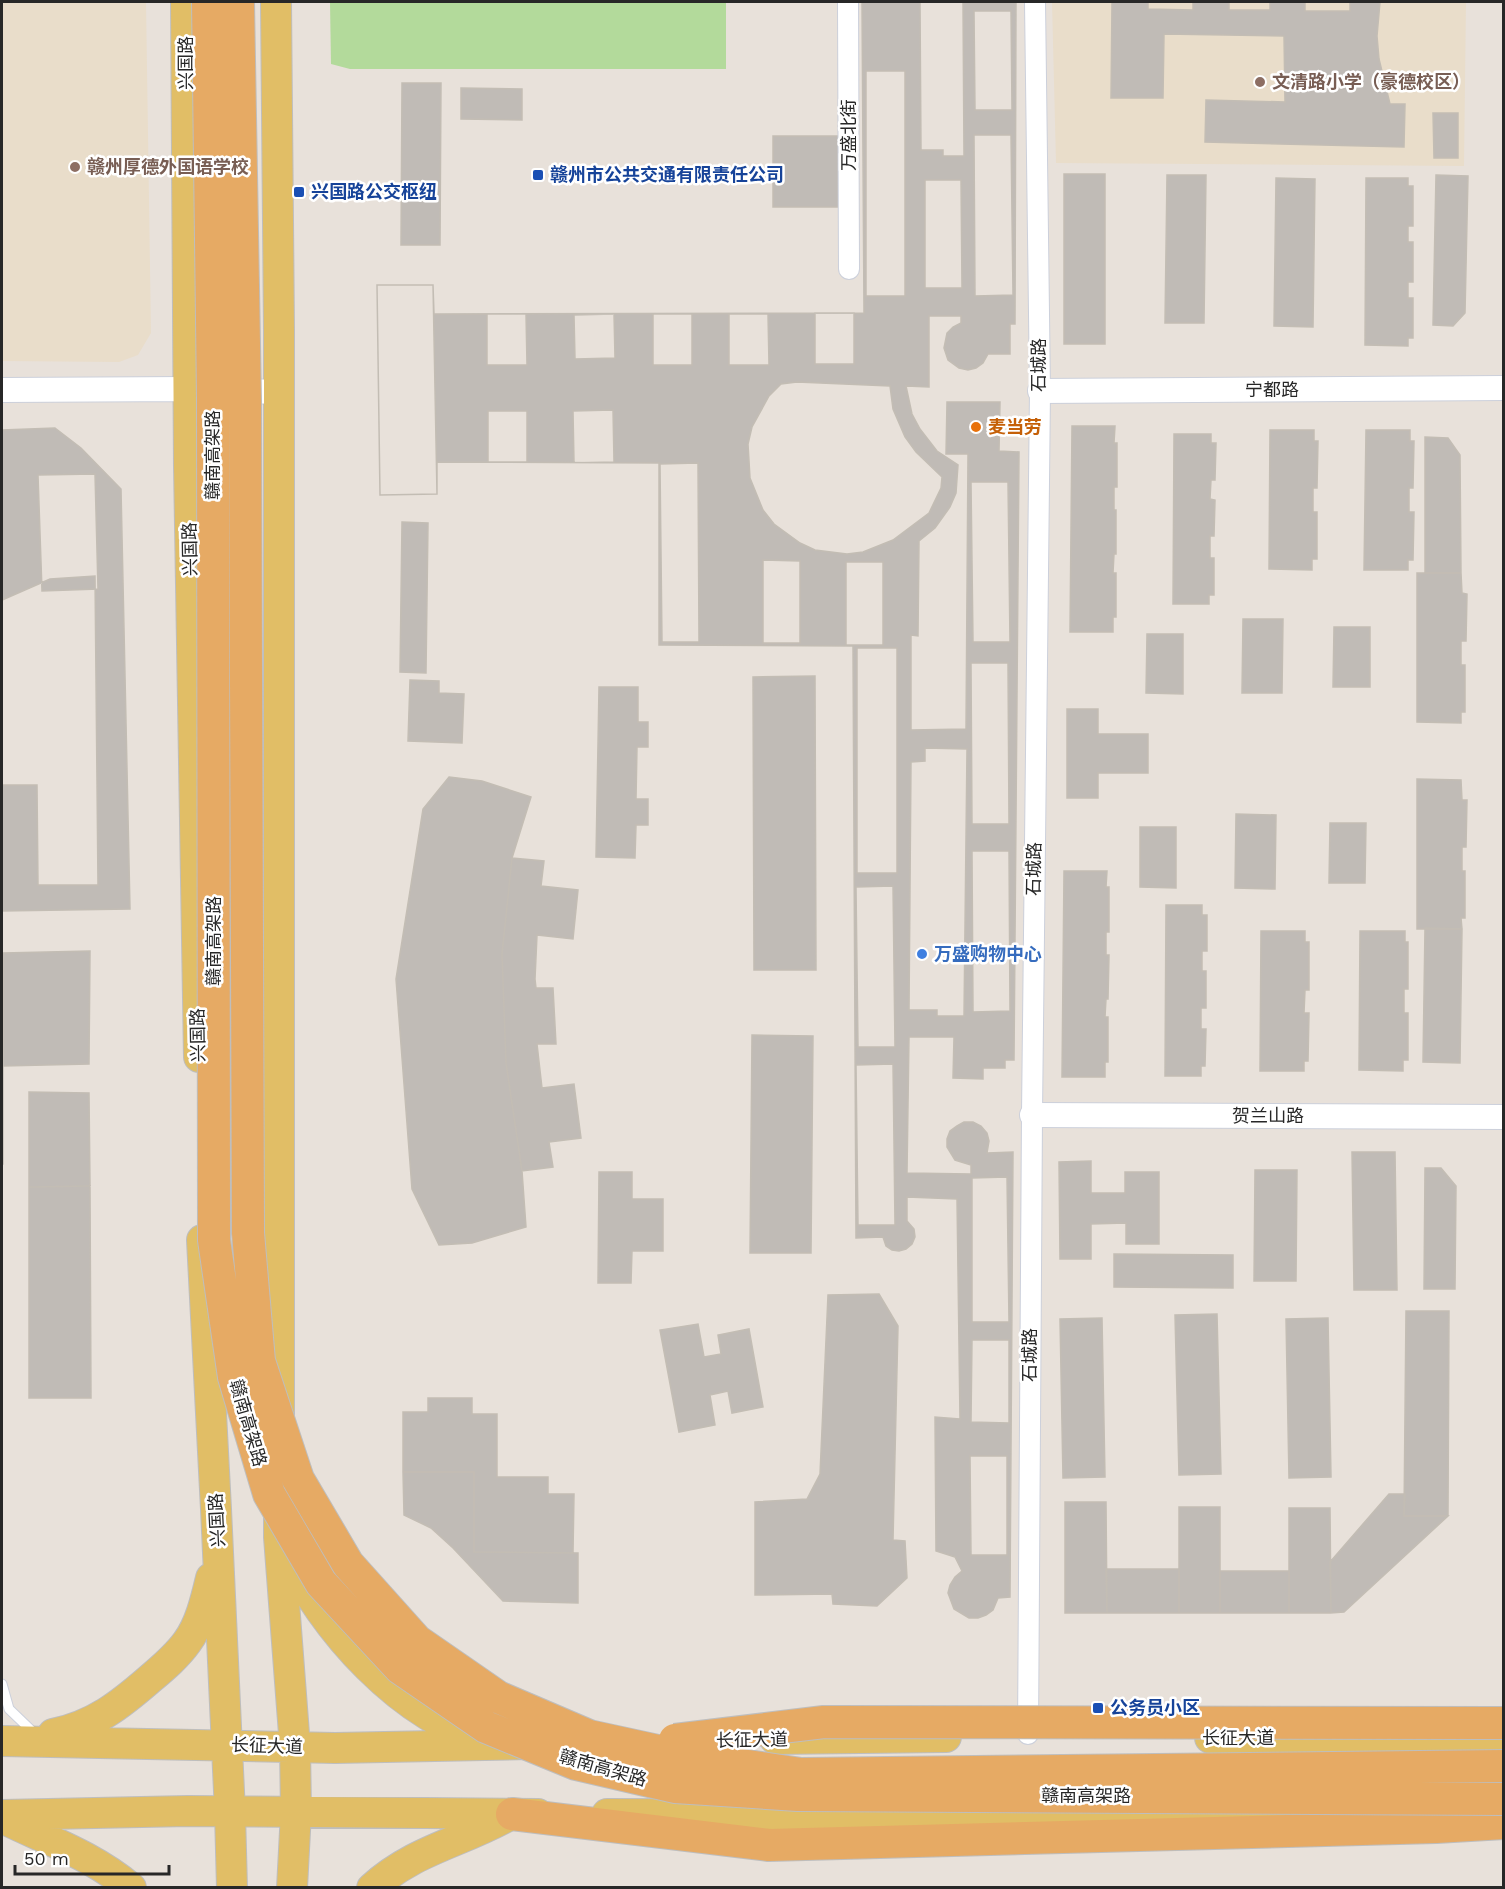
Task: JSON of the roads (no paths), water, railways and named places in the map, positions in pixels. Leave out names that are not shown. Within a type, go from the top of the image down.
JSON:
[{"type":"highway","name":"赣南高架路","points":[[208,2],[213,398],[214,1240],[234,1377],[269,1494],[321,1583],[400,1668],[486,1727],[576,1764],[675,1787],[798,1795],[1503,1799]]},
{"type":"highway","name":"赣南高架路","points":[[238,2],[245,401],[248,1233],[259,1361],[298,1479],[348,1564],[417,1641],[498,1697],[589,1736],[681,1756],[801,1774],[1503,1766]]},
{"type":"highway","points":[[675,1740],[824,1722],[1503,1723]]},
{"type":"highway","points":[[512,1814],[769,1845],[1436,1827],[1503,1823]]},
{"type":"main road","name":"兴国路","points":[[186,2],[188,389],[201,1227],[232,1887]]},
{"type":"main road","points":[[276,2],[279,1537],[295,1747],[296,1812],[292,1887]]},
{"type":"main road","points":[[38,1739],[100,1718],[123,1702],[164,1667],[188,1641],[200,1616],[210,1581],[217,1537],[216,1509]]},
{"type":"main road","points":[[279,1537],[293,1567],[316,1605],[351,1649],[374,1672],[398,1693],[450,1726],[479,1739],[505,1745]]},
{"type":"main road","name":"长征大道","points":[[5,1741],[38,1739],[295,1747],[1028,1736],[1503,1740]]},
{"type":"main road","points":[[2,1817],[188,1811],[512,1814],[1503,1815]]},
{"type":"main road","points":[[372,1887],[403,1864],[427,1851],[479,1832],[512,1814]]},
{"type":"main road","points":[[2,1817],[78,1852],[131,1887]]},
{"type":"street","name":"万盛北街","points":[[848,2],[849,269]]},
{"type":"street","name":"石城路","points":[[1028,1736],[1040,391],[1035,2]]},
{"type":"street","name":"宁都路","points":[[1040,391],[1503,388]]},
{"type":"street","points":[[2,390],[188,389],[278,392]]},
{"type":"street","name":"贺兰山路","points":[[1032,1115],[1503,1117]]},
{"type":"street","points":[[296,1812],[302,1887]]},
{"type":"street","points":[[226,1887],[230,1813]]},
{"type":"lane","points":[[2,1684],[9,1709],[38,1739]]},
{"type":"place","name":"文清路小学（豪德校区）","points":[[1260,82]]},
{"type":"place","name":"赣州厚德外国语学校","points":[[75,167]]},
{"type":"place","name":"赣州市公共交通有限责任公司","points":[[538,175]]},
{"type":"place","name":"兴国路公交枢纽","points":[[299,192]]},
{"type":"place","name":"麦当劳","points":[[976,427]]},
{"type":"place","name":"万盛购物中心","points":[[922,954]]},
{"type":"place","name":"公务员小区","points":[[1098,1708]]}]
